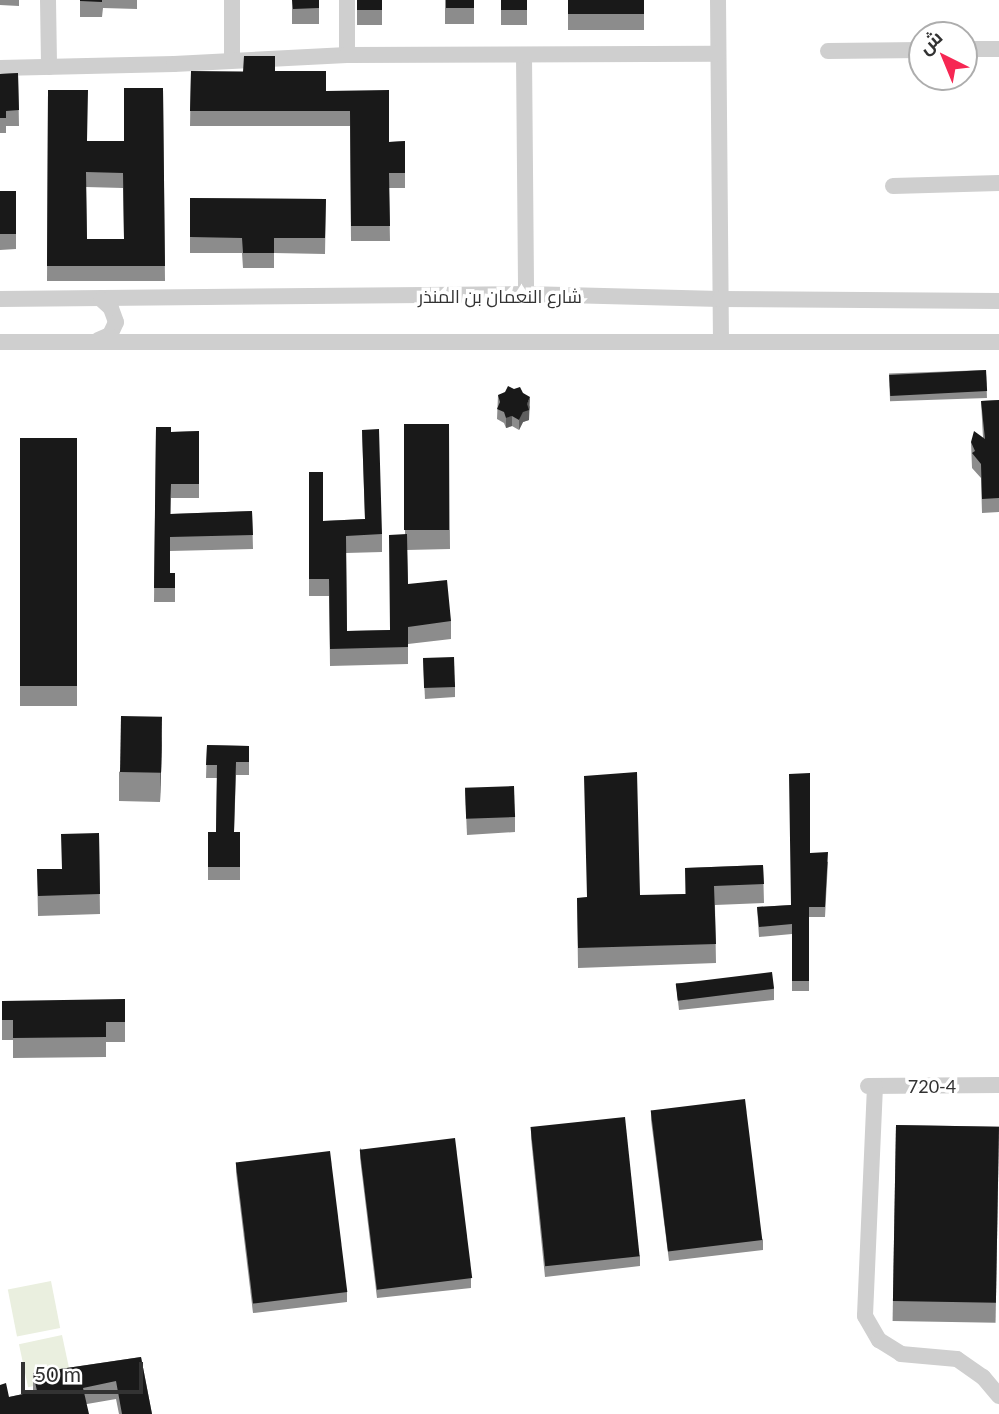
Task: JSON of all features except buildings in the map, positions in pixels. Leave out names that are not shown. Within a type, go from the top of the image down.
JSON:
[{"type":"street","points":[[48,0],[49,67]]},
{"type":"street","points":[[232,0],[232,59]]},
{"type":"street","points":[[347,0],[347,55]]},
{"type":"street","points":[[718,0],[721,342]]},
{"type":"street","points":[[978,49],[999,49]]},
{"type":"street","points":[[828,51],[908,50]]},
{"type":"street","points":[[0,68],[347,55],[718,54]]},
{"type":"street","points":[[524,55],[526,294]]},
{"type":"street","points":[[893,186],[999,183]]},
{"type":"street","name":"شارع النعمان بن المنذر","points":[[0,299],[526,294],[720,299],[999,301]]},
{"type":"street","points":[[95,341],[110,335],[116,322],[111,308],[101,299]]},
{"type":"street","points":[[0,342],[999,342]]},
{"type":"street","name":"720-4","points":[[999,1085],[870,1086],[865,1316],[879,1340],[901,1354],[957,1359],[983,1377],[999,1396]]},
{"type":"green space","points":[[51,1281],[60,1328],[17,1337],[8,1289]]},
{"type":"green space","points":[[62,1335],[71,1378],[28,1387],[19,1344]]}]
